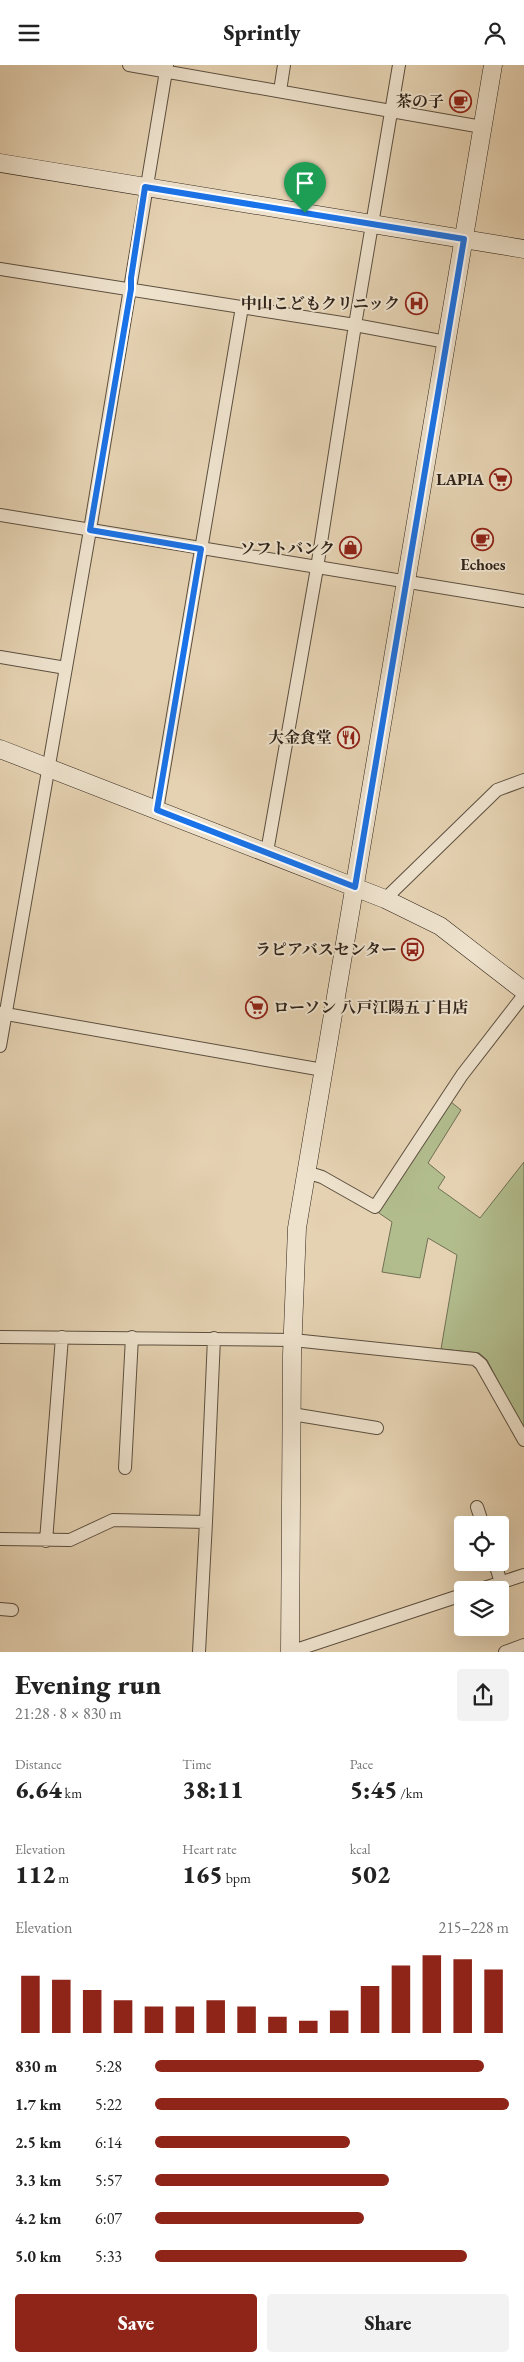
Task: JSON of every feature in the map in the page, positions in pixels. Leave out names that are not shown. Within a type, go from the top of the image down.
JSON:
[{"type":"street","points":[[129,65],[166,68],[280,91],[482,127]]},
{"type":"street","points":[[280,91],[284,65]]},
{"type":"street","points":[[267,852],[317,568],[398,65]]},
{"type":"street","points":[[454,1598],[290,1652],[293,1340],[297,1228],[493,65]]},
{"type":"street","points":[[0,1046],[2,1013],[49,768],[131,289],[145,187],[166,68]]},
{"type":"street","points":[[0,163],[524,249]]},
{"type":"street","points":[[0,269],[355,325],[446,342]]},
{"type":"street","points":[[157,810],[242,307]]},
{"type":"street","points":[[0,515],[524,601]]},
{"type":"street","points":[[0,657],[66,668]]},
{"type":"street","points":[[0,749],[385,899],[440,926],[524,991]]},
{"type":"street","points":[[385,899],[497,790],[524,780]]},
{"type":"street","points":[[306,1172],[322,1177],[374,1207],[462,1075],[524,995]]},
{"type":"street","points":[[2,1013],[323,1070]]},
{"type":"street","points":[[0,1337],[293,1340],[475,1359],[481,1364],[524,1440]]},
{"type":"street","points":[[46,1541],[62,1337]]},
{"type":"street","points":[[125,1468],[132,1337]]},
{"type":"street","points":[[199,1652],[214,1338]]},
{"type":"street","points":[[292,1414],[377,1428]]},
{"type":"street","points":[[477,1507],[480,1516]]},
{"type":"street","points":[[0,1539],[70,1540],[113,1520],[206,1522]]},
{"type":"street","points":[[507,1581],[524,1575]]},
{"type":"street","points":[[505,1652],[524,1645]]},
{"type":"green space","points":[[451,1102],[461,1110],[428,1163],[445,1177],[438,1188],[480,1218],[524,1162],[524,1431],[487,1360],[479,1353],[441,1349],[457,1255],[428,1238],[420,1278],[382,1272],[392,1222],[376,1211]]},
{"type":"place","name":"茶の子","points":[[460,101]]},
{"type":"place","name":"中山こどもクリニック","points":[[416,303]]},
{"type":"place","name":"LAPIA","points":[[500,479]]},
{"type":"place","name":"Echoes","points":[[483,540]]},
{"type":"place","name":"ソフトバンク","points":[[351,548]]},
{"type":"place","name":"大金食堂","points":[[348,737]]},
{"type":"place","name":"ラピアバスセンター","points":[[413,949]]},
{"type":"place","name":"ローソン 八戸江陽五丁目店","points":[[257,1007]]},
{"type":"route","points":[[145,187],[305,213],[464,239],[355,887],[157,810],[201,549],[90,530],[131,289],[145,187]]}]
